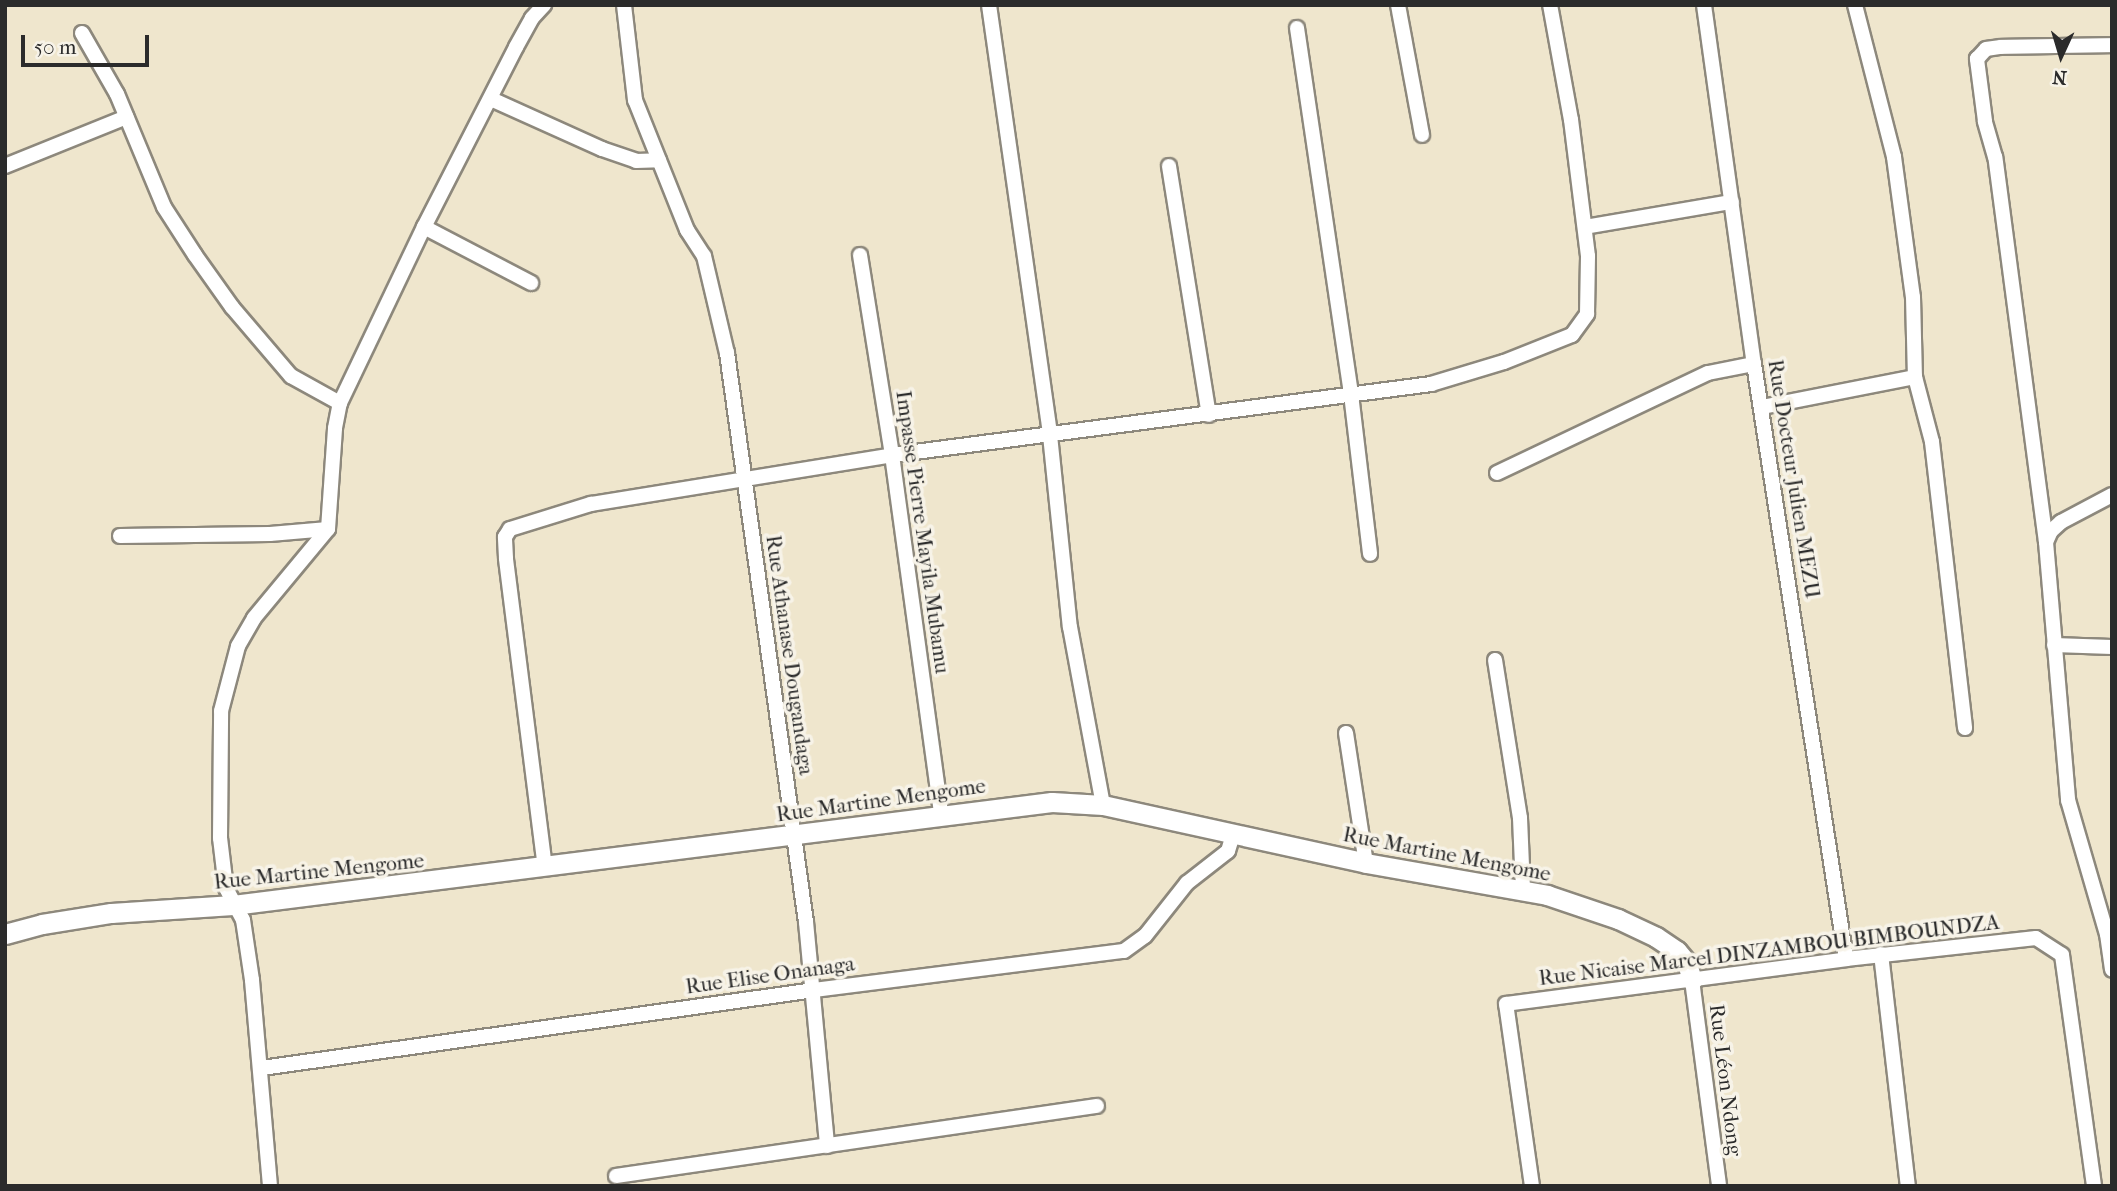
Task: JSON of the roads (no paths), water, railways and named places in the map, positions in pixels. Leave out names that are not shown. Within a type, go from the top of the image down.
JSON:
[{"type":"street","points":[[270,1186],[261,1068],[243,920],[226,888],[220,838],[221,711],[238,646],[254,618],[328,529],[335,428],[340,403],[424,227],[532,18],[544,5]]},
{"type":"street","name":"Rue Athanase Dougandaga","points":[[624,5],[635,100],[687,230],[704,256],[715,292],[794,836],[814,990],[827,1146]]},
{"type":"street","points":[[989,5],[1050,435],[1070,627],[1103,806]]},
{"type":"street","points":[[1398,5],[1422,135]]},
{"type":"street","points":[[545,868],[506,558],[506,533],[522,523],[591,504],[892,455],[1431,384],[1504,362],[1572,335],[1587,313],[1589,291],[1585,227],[1571,120],[1550,5]]},
{"type":"street","name":"Rue Docteur Julien MEZU","points":[[1704,5],[1754,364],[1846,958]]},
{"type":"street","points":[[1855,5],[1891,138],[1913,297],[1916,377],[1932,442],[1965,728]]},
{"type":"street","points":[[1297,28],[1351,394],[1370,554]]},
{"type":"street","points":[[82,33],[117,94],[164,207],[232,307],[291,376],[340,403]]},
{"type":"street","points":[[2112,45],[2001,47],[1986,49],[1977,59],[1985,121],[1995,156],[2046,542],[2068,800],[2107,934],[2112,970]]},
{"type":"street","points":[[491,99],[602,149],[636,161],[659,160]]},
{"type":"street","points":[[5,166],[126,117]]},
{"type":"street","points":[[1169,166],[1209,415]]},
{"type":"street","points":[[1585,227],[1731,202]]},
{"type":"street","points":[[424,227],[531,283]]},
{"type":"street","name":"Impasse Pierre Mayila Mubamu","points":[[860,255],[892,455],[941,815]]},
{"type":"street","points":[[1497,473],[1709,373],[1754,364]]},
{"type":"street","points":[[1762,407],[1916,377]]},
{"type":"street","points":[[2046,542],[2051,531],[2061,522],[2112,495]]},
{"type":"street","points":[[120,536],[257,534],[328,529]]},
{"type":"street","points":[[2054,645],[2112,647]]},
{"type":"street","points":[[1495,660],[1520,818],[1523,889]]},
{"type":"street","points":[[1346,733],[1366,863]]},
{"type":"street","name":"Rue Martine Mengome","points":[[42,924],[111,913],[233,905],[545,868],[1052,802],[1103,806],[1366,863],[1523,889],[1618,919],[1656,937],[1676,951],[1687,963],[1692,980]]},
{"type":"street","name":"Rue Elise Onanaga","points":[[261,1068],[814,990],[1124,951],[1145,936],[1187,883],[1228,851],[1233,835]]},
{"type":"street","points":[[5,934],[42,924]]},
{"type":"street","points":[[5,940],[42,924]]},
{"type":"street","name":"Rue Nicaise Marcel DINZAMBOU BIMBOUNDZA","points":[[1532,1186],[1506,1004],[1846,958],[2036,938],[2062,955],[2094,1186]]},
{"type":"street","points":[[1881,954],[1908,1186]]},
{"type":"street","name":"Rue Léon Ndong","points":[[1692,980],[1719,1186]]},
{"type":"street","points":[[616,1176],[1097,1106]]}]
